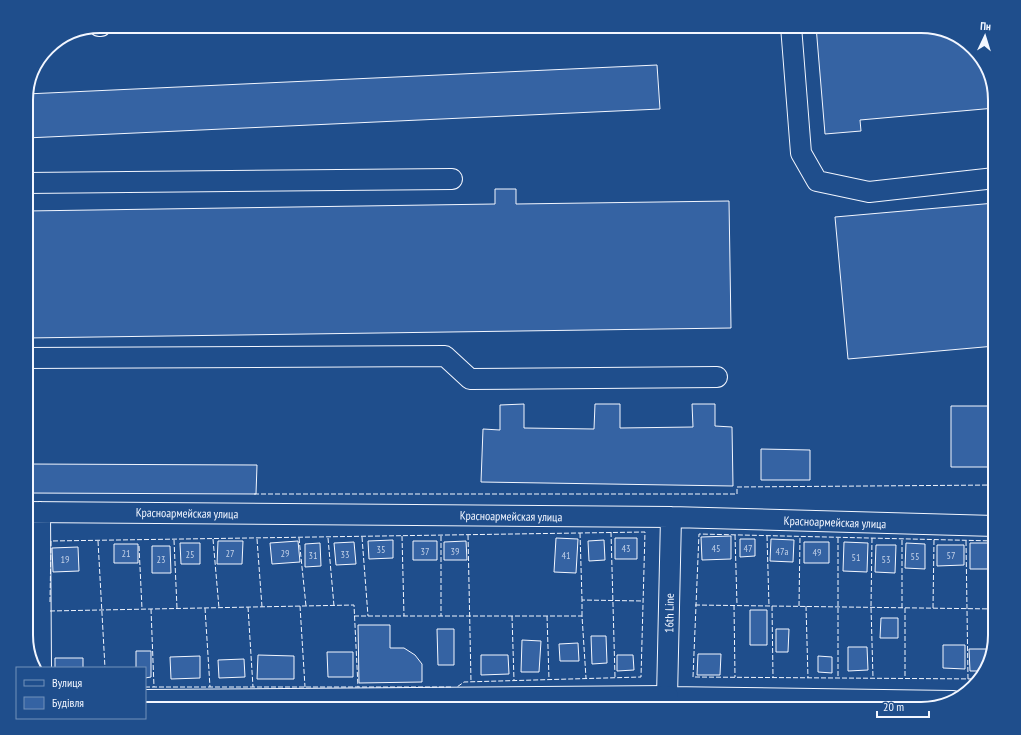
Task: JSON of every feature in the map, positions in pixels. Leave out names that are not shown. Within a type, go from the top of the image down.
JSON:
[{"type":"main road","points":[[146,701],[406,702]]},
{"type":"street","points":[[792,33],[801,153],[817,181],[869,192],[988,179]]},
{"type":"street","points":[[33,182],[452,179]]},
{"type":"street","points":[[33,358],[445,356],[470,379],[717,377]]},
{"type":"street","points":[[33,512],[41,667]]},
{"type":"street","name":"Красноармейская улица","points":[[33,512],[671,517],[988,526]]},
{"type":"street","name":"16th Line","points":[[667,702],[671,517]]},
{"type":"street","points":[[810,702],[932,701]]},
{"type":"building","points":[[817,33],[934,34],[955,42],[962,47],[965,50],[965,56],[971,56],[981,70],[987,87],[988,109],[860,120],[861,131],[825,134]]},
{"type":"building","points":[[657,65],[660,109],[33,138],[33,94]]},
{"type":"building","points":[[495,189],[516,189],[516,204],[729,201],[731,328],[33,338],[33,211],[495,204]]},
{"type":"building","points":[[988,204],[988,347],[848,359],[835,217]]},
{"type":"building","points":[[524,404],[524,428],[594,429],[595,404],[620,404],[620,428],[693,427],[692,404],[715,404],[715,426],[732,427],[733,486],[481,482],[483,429],[500,430],[500,405]]},
{"type":"building","points":[[951,406],[988,406],[988,467],[951,467]]},
{"type":"building","points":[[761,449],[810,450],[810,480],[761,480]]},
{"type":"building","points":[[33,464],[257,465],[256,494],[33,493]]},
{"type":"building","points":[[731,536],[731,559],[702,560],[701,537]]},
{"type":"building","points":[[556,538],[578,539],[576,573],[554,572]]},
{"type":"building","points":[[615,538],[637,538],[637,559],[615,559]]},
{"type":"building","points":[[740,539],[755,539],[755,556],[740,557]]},
{"type":"building","points":[[771,539],[794,540],[793,562],[770,561]]},
{"type":"building","points":[[393,540],[393,558],[369,559],[368,541]]},
{"type":"building","points":[[604,540],[605,560],[589,561],[588,541]]},
{"type":"building","points":[[218,541],[243,541],[242,564],[217,564]]},
{"type":"building","points":[[298,541],[300,562],[272,564],[270,543]]},
{"type":"building","points":[[413,541],[437,541],[437,560],[413,560]]},
{"type":"building","points":[[466,541],[467,560],[444,560],[444,542]]},
{"type":"building","points":[[354,542],[356,564],[336,565],[334,543]]},
{"type":"building","points":[[804,542],[829,542],[829,563],[804,563]]},
{"type":"building","points":[[844,542],[868,543],[867,572],[843,571]]},
{"type":"building","points":[[180,543],[200,543],[200,564],[181,564]]},
{"type":"building","points":[[320,543],[321,566],[305,567],[305,544]]},
{"type":"building","points":[[906,543],[925,544],[925,569],[905,568]]},
{"type":"building","points":[[970,543],[988,543],[988,569],[970,569]]},
{"type":"building","points":[[114,544],[138,544],[138,563],[114,563]]},
{"type":"building","points":[[876,545],[896,545],[895,573],[875,572]]},
{"type":"building","points":[[937,545],[964,545],[964,565],[937,566]]},
{"type":"building","points":[[152,546],[170,546],[171,573],[152,573]]},
{"type":"building","points":[[78,547],[79,571],[53,572],[52,548]]},
{"type":"building","points":[[750,610],[767,610],[767,645],[750,645]]},
{"type":"building","points":[[881,618],[898,618],[898,638],[880,638]]},
{"type":"building","points":[[358,625],[390,625],[390,648],[404,648],[415,655],[422,664],[422,682],[359,683]]},
{"type":"building","points":[[437,629],[454,629],[454,665],[438,665]]},
{"type":"building","points":[[776,629],[789,629],[788,652],[776,652]]},
{"type":"building","points":[[591,636],[606,636],[607,663],[592,664]]},
{"type":"building","points":[[522,640],[541,641],[539,672],[521,672]]},
{"type":"building","points":[[578,643],[579,661],[560,661],[559,644]]},
{"type":"building","points":[[943,645],[965,645],[965,669],[943,668]]},
{"type":"building","points":[[848,647],[867,647],[868,670],[848,671]]},
{"type":"building","points":[[969,649],[987,649],[977,671],[970,671]]},
{"type":"building","points":[[136,651],[151,651],[151,677],[146,678],[146,667],[136,667]]},
{"type":"building","points":[[327,652],[353,652],[353,677],[328,677]]},
{"type":"building","points":[[698,654],[721,654],[720,675],[697,675]]},
{"type":"building","points":[[258,655],[294,656],[294,679],[257,679]]},
{"type":"building","points":[[481,655],[508,655],[509,674],[481,675]]},
{"type":"building","points":[[617,655],[633,655],[634,670],[617,671]]},
{"type":"building","points":[[200,656],[200,678],[171,679],[170,657]]},
{"type":"building","points":[[818,656],[832,657],[832,673],[818,672]]},
{"type":"building","points":[[55,658],[83,658],[83,667],[55,667]]},
{"type":"building","points":[[244,659],[245,677],[219,678],[218,660]]},
{"type":"fence","points":[[254,494],[737,494],[737,487],[988,485]]},
{"type":"fence","points":[[611,532],[615,677]]},
{"type":"fence","points":[[50,602],[51,541],[645,532],[641,677],[464,682],[457,687]]},
{"type":"fence","points":[[580,533],[582,600]]},
{"type":"fence","points":[[971,679],[693,677],[699,534],[988,541]]},
{"type":"fence","points":[[468,535],[471,682]]},
{"type":"fence","points":[[735,535],[737,605]]},
{"type":"fence","points":[[402,536],[404,616]]},
{"type":"fence","points":[[441,536],[441,616]]},
{"type":"fence","points":[[767,536],[769,606]]},
{"type":"fence","points":[[362,537],[368,616]]},
{"type":"fence","points":[[799,606],[800,537]]},
{"type":"fence","points":[[299,538],[306,606]]},
{"type":"fence","points":[[328,538],[334,606]]},
{"type":"fence","points":[[838,538],[838,678]]},
{"type":"fence","points":[[872,538],[871,607],[873,678]]},
{"type":"fence","points":[[213,539],[219,608]]},
{"type":"fence","points":[[257,539],[262,607]]},
{"type":"fence","points":[[902,539],[902,608]]},
{"type":"fence","points":[[174,540],[177,608]]},
{"type":"fence","points":[[933,608],[934,540]]},
{"type":"fence","points":[[98,541],[105,667]]},
{"type":"fence","points":[[966,541],[968,679]]},
{"type":"fence","points":[[139,546],[142,609]]},
{"type":"fence","points":[[582,616],[582,600],[643,601]]},
{"type":"fence","points":[[50,611],[354,605],[358,687]]},
{"type":"fence","points":[[695,605],[988,609]]},
{"type":"fence","points":[[734,605],[735,677]]},
{"type":"fence","points":[[300,606],[305,687]]},
{"type":"fence","points":[[772,606],[773,677]]},
{"type":"fence","points":[[806,606],[808,678]]},
{"type":"fence","points":[[248,607],[253,687]]},
{"type":"fence","points":[[205,608],[210,687]]},
{"type":"fence","points":[[905,608],[905,678]]},
{"type":"fence","points":[[151,609],[154,687]]},
{"type":"fence","points":[[354,616],[582,616],[586,678]]},
{"type":"fence","points":[[512,616],[514,680]]},
{"type":"fence","points":[[547,616],[549,679]]},
{"type":"fence","points":[[146,687],[451,687]]}]
